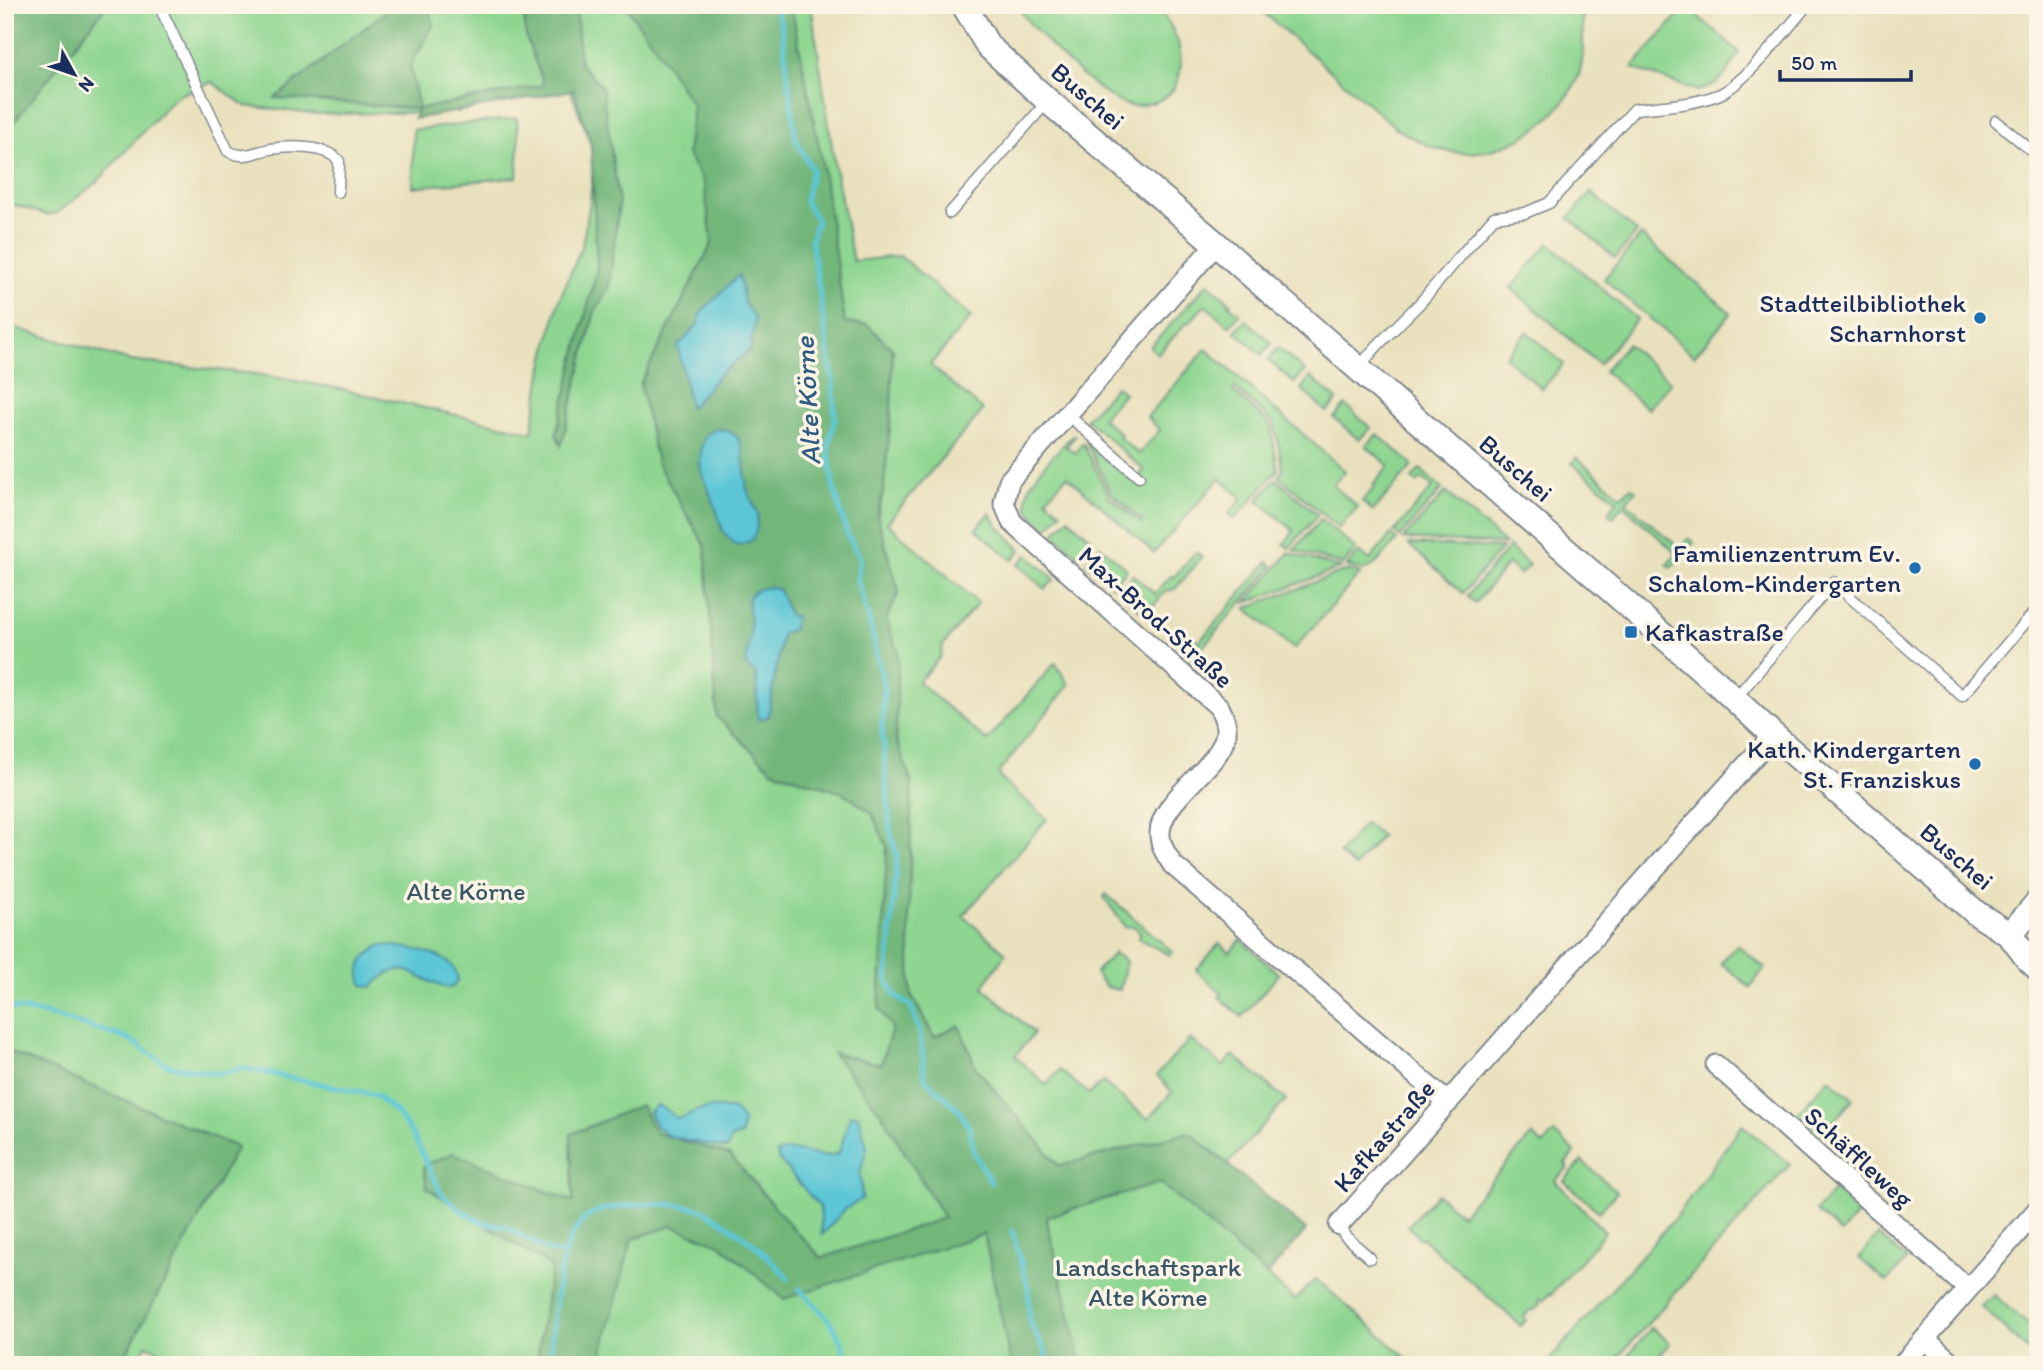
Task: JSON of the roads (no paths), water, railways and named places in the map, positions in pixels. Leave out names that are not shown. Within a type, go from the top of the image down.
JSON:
[{"type":"street","name":"Buschei","points":[[964,5],[988,46],[1048,101],[1216,244],[1976,912],[2010,934],[2038,968]]},
{"type":"street","name":"Max-Brod-Straße","points":[[1216,244],[1009,481],[1004,503],[1012,522],[1219,707],[1225,720],[1226,735],[1220,749],[1166,814],[1160,833],[1163,849],[1173,865],[1448,1103]]},
{"type":"street","name":"Kafkastraße","points":[[1339,1226],[1773,735]]},
{"type":"street","points":[[2010,934],[2038,902]]},
{"type":"street","name":"Schäffleweg","points":[[1716,1065],[1968,1289]]},
{"type":"street","points":[[1902,1365],[2038,1209]]},
{"type":"street","points":[[1925,1339],[1955,1365]]},
{"type":"lane","points":[[159,5],[228,151],[236,156],[271,149],[297,148],[335,157],[339,161],[338,192]]},
{"type":"lane","points":[[1357,369],[1420,303],[1494,217],[1525,212],[1549,203],[1634,109],[1677,104],[1721,93],[1752,68],[1807,5]]},
{"type":"lane","points":[[950,212],[1048,101]]},
{"type":"lane","points":[[1996,121],[2038,156]]},
{"type":"lane","points":[[1068,415],[1139,477]]},
{"type":"lane","points":[[1735,699],[1833,582],[1962,696],[2038,608]]},
{"type":"lane","points":[[1339,1226],[1345,1236],[1370,1258]]},
{"type":"water","points":[[739,275],[744,303],[755,319],[750,350],[720,374],[690,408],[678,346],[697,326],[702,311]]},
{"type":"water","points":[[716,429],[729,431],[738,438],[742,447],[747,490],[758,515],[756,532],[751,541],[737,545],[723,531],[701,471],[700,456],[705,435]]},
{"type":"water","points":[[770,587],[779,590],[789,615],[795,617],[793,629],[782,634],[768,717],[758,719],[756,673],[746,666],[750,630],[748,601],[756,590]]},
{"type":"water","points":[[382,945],[433,954],[450,964],[458,981],[451,988],[439,986],[403,970],[384,976],[372,987],[363,985],[360,972],[363,961]]},
{"type":"water","points":[[657,1105],[676,1118],[707,1108],[734,1110],[743,1120],[741,1135],[731,1138],[727,1149],[668,1136],[656,1126],[649,1112]]},
{"type":"water","points":[[858,1115],[867,1147],[860,1173],[862,1199],[845,1209],[822,1235],[820,1207],[779,1160],[777,1153],[792,1151],[832,1156],[839,1153],[850,1116]]},
{"type":"waterway","name":"Alte Körne","points":[[775,5],[782,29],[796,140],[812,170],[805,202],[817,221],[811,239],[833,381],[835,419],[828,448],[833,485],[848,537],[860,557],[857,579],[884,687],[882,730],[890,828],[897,858],[887,980],[895,996],[911,1006],[920,1032],[925,1079],[958,1109],[969,1127],[974,1153],[991,1183]]},
{"type":"waterway","points":[[5,1007],[46,1014],[129,1039],[167,1065],[216,1074],[242,1068],[375,1095],[397,1113],[413,1135],[441,1193],[460,1210],[484,1223],[504,1226],[549,1251],[564,1254]]},
{"type":"waterway","points":[[549,1365],[557,1292],[565,1253],[579,1225],[600,1210],[652,1204],[698,1209],[745,1237],[788,1278]]},
{"type":"waterway","name":"Alte Körne","points":[[1012,1231],[1028,1287],[1030,1323],[1046,1353],[1047,1365]]},
{"type":"waterway","points":[[799,1289],[831,1323],[841,1341],[848,1365]]},
{"type":"place","name":"Stadtteilbibliothek Scharnhorst","points":[[1980,318]]},
{"type":"place","name":"Familienzentrum Ev. Schalom-Kindergarten","points":[[1915,568]]},
{"type":"place","name":"Kafkastraße","points":[[1631,632]]},
{"type":"place","name":"Kath. Kindergarten St. Franziskus","points":[[1975,764]]},
{"type":"park label","name":"Landschaftspark Alte Körne","points":[[1148,1282]]}]
